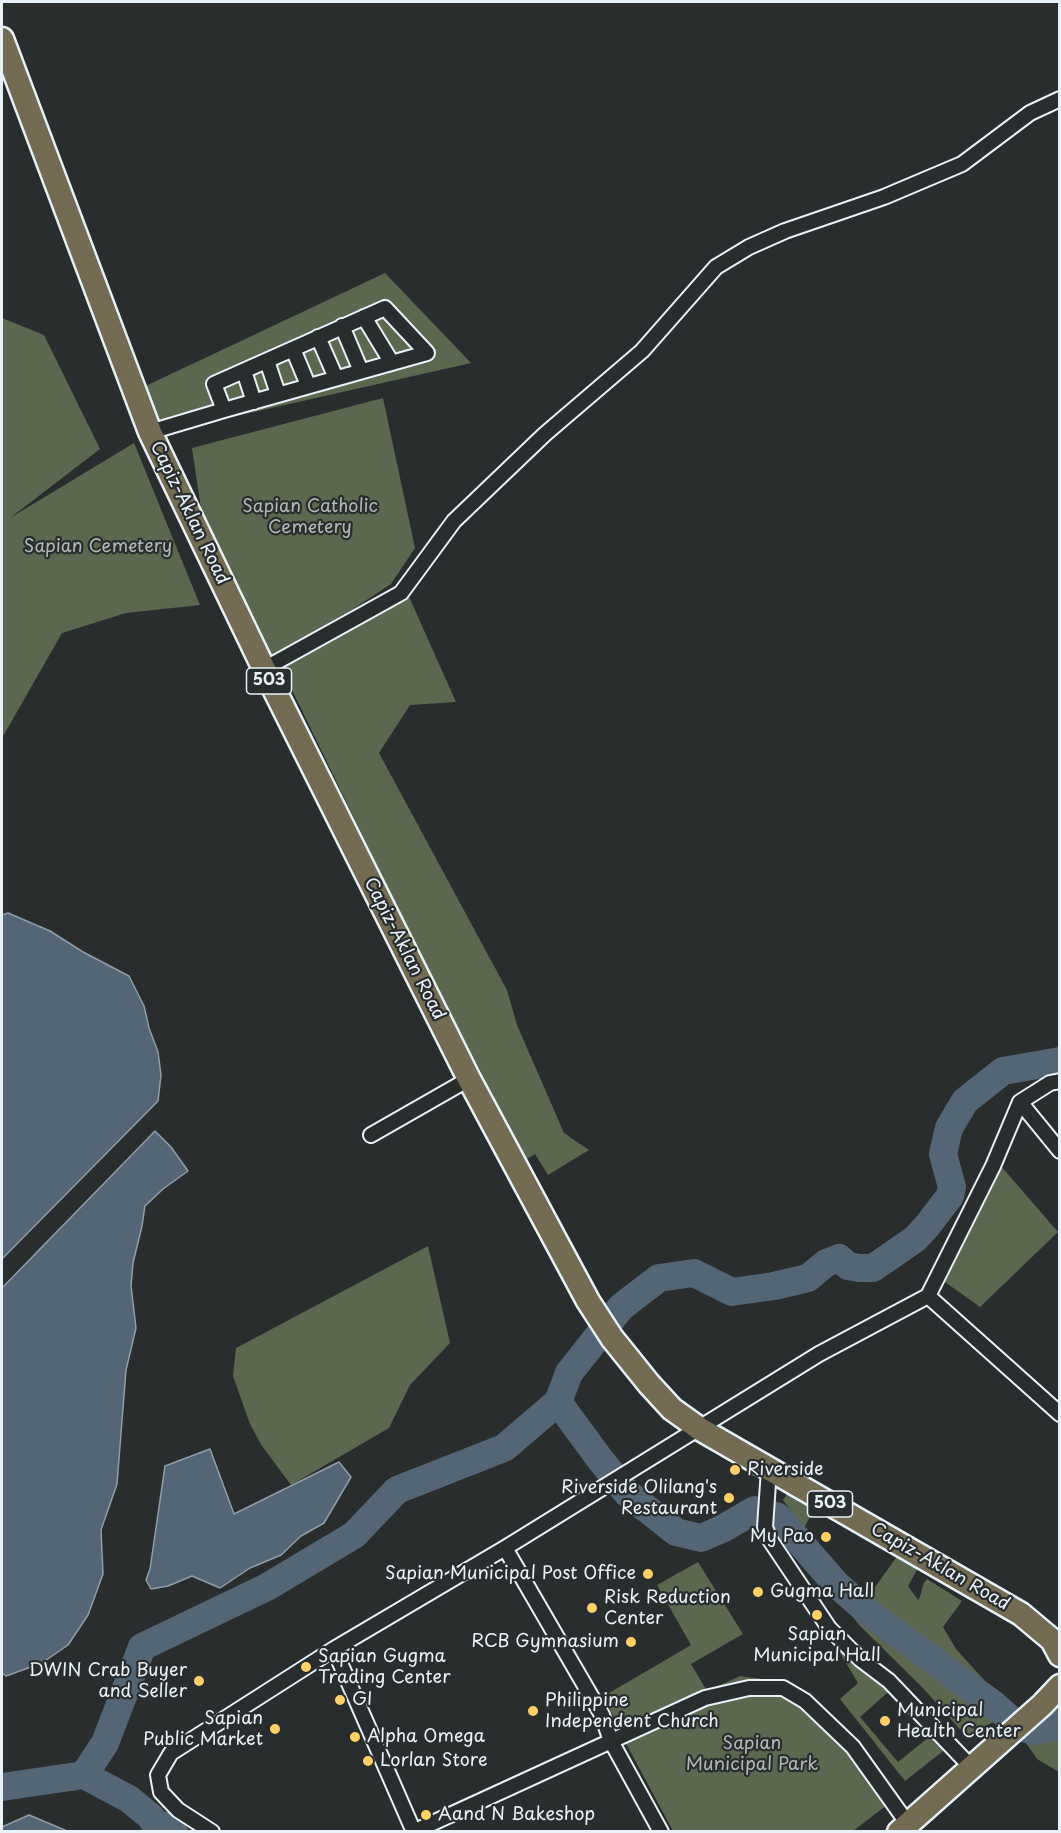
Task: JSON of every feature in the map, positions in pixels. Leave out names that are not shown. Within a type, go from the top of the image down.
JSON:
[{"type":"main road","name":"Capiz-Aklan Road","points":[[2,39],[150,432],[264,669],[469,1079],[588,1301],[612,1338],[672,1409],[700,1429],[1021,1614],[1052,1640],[1059,1655]]},
{"type":"main road","points":[[903,1828],[1042,1705],[1059,1686]]},
{"type":"street","points":[[264,669],[401,593],[454,521],[545,434],[642,351],[716,267],[749,247],[776,235],[884,197],[962,164],[1030,113],[1059,99]]},
{"type":"street","points":[[150,432],[427,353],[385,308],[214,384],[224,410]]},
{"type":"street","points":[[364,317],[392,363]]},
{"type":"street","points":[[342,326],[362,371]]},
{"type":"street","points":[[318,337],[336,378]]},
{"type":"street","points":[[293,349],[308,386]]},
{"type":"street","points":[[267,360],[279,394]]},
{"type":"street","points":[[244,371],[254,402]]},
{"type":"street","points":[[371,1136],[469,1079]]},
{"type":"street","points":[[212,1832],[178,1810],[161,1792],[158,1775],[171,1753],[334,1649],[594,1494],[819,1354],[928,1296],[993,1166],[1020,1102],[1050,1083],[1059,1081]]},
{"type":"street","points":[[1020,1102],[1059,1151]]},
{"type":"street","points":[[928,1296],[1059,1414]]},
{"type":"street","points":[[769,1469],[765,1527],[770,1540],[829,1628],[860,1659],[889,1682],[972,1768]]},
{"type":"street","points":[[505,1548],[602,1715],[611,1741],[661,1832]]},
{"type":"street","points":[[334,1649],[414,1831],[705,1698],[749,1688],[783,1688],[805,1701],[853,1747],[903,1828]]},
{"type":"green space","points":[[385,273],[471,363],[152,435],[135,391]]},
{"type":"green space","name":"Sapian Cemetery","points":[[2,318],[44,335],[100,449],[10,518],[134,443],[200,605],[126,613],[62,633],[2,738]]},
{"type":"green space","name":"Sapian Catholic Cemetery","points":[[383,398],[415,548],[391,584],[270,657],[202,515],[192,448]]},
{"type":"green space","points":[[406,590],[456,702],[410,705],[379,753],[507,990],[517,1025],[564,1133],[589,1150],[548,1175],[535,1154],[524,1161],[429,973],[278,661]]},
{"type":"green space","points":[[994,1158],[1058,1232],[980,1307],[931,1272]]},
{"type":"green space","points":[[428,1246],[450,1343],[410,1385],[389,1428],[291,1485],[262,1446],[250,1424],[233,1376],[236,1348]]},
{"type":"green space","points":[[792,1487],[819,1500],[804,1528],[783,1500]]},
{"type":"green space","points":[[898,1555],[918,1568],[908,1586],[918,1600],[927,1579],[962,1601],[943,1627],[956,1649],[1013,1712],[966,1736],[922,1687],[859,1625],[835,1593],[849,1589],[866,1600]]},
{"type":"green space","name":"Sapian Municipal Park","points":[[698,1562],[743,1634],[691,1664],[707,1691],[740,1676],[792,1683],[891,1802],[853,1831],[673,1831],[622,1736],[604,1696],[691,1645],[657,1585]]},
{"type":"green space","points":[[848,1638],[894,1687],[860,1717],[898,1762],[934,1733],[944,1728],[956,1741],[905,1781],[840,1699],[858,1683],[836,1646]]},
{"type":"green space","points":[[1049,1694],[1059,1706],[1059,1772],[1037,1759],[1022,1737]]},
{"type":"water","points":[[8,913],[50,931],[83,952],[129,976],[144,1006],[158,1052],[161,1075],[158,1101],[2,1259],[2,915]]},
{"type":"water","points":[[155,1131],[171,1147],[188,1171],[163,1189],[145,1206],[133,1263],[131,1286],[136,1328],[126,1370],[117,1484],[101,1530],[103,1574],[88,1615],[68,1645],[42,1663],[6,1676],[2,1673],[2,1288]]},
{"type":"water","points":[[210,1449],[234,1514],[339,1462],[351,1477],[324,1523],[301,1536],[281,1555],[250,1568],[220,1588],[192,1576],[168,1586],[151,1589],[146,1580],[150,1569],[165,1466]]},
{"type":"water","points":[[29,1815],[67,1831],[2,1831],[2,1827]]},
{"type":"waterway","points":[[84,1775],[105,1743],[142,1647],[267,1587],[354,1535],[397,1490],[504,1448],[558,1402],[569,1373],[621,1307],[659,1278],[694,1273],[732,1292],[808,1278],[826,1263],[839,1258],[848,1266],[873,1268],[915,1239],[950,1196],[952,1187],[943,1154],[949,1128],[965,1101],[1003,1071],[1060,1061]]},
{"type":"waterway","points":[[558,1402],[627,1493],[676,1532],[701,1538],[755,1510],[778,1517],[836,1584],[872,1615],[993,1704],[1019,1727],[1034,1731],[1060,1726]]},
{"type":"waterway","points":[[2,1787],[84,1775],[129,1799],[151,1817],[158,1830],[170,1825],[174,1832]]},
{"type":"place","name":"Riverside","points":[[735,1470]]},
{"type":"place","name":"Riverside Olilang's Restaurant","points":[[729,1498]]},
{"type":"place","name":"My Pao","points":[[826,1537]]},
{"type":"place","name":"Sapian Municipal Post Office","points":[[648,1574]]},
{"type":"place","name":"Gugma Hall","points":[[758,1592]]},
{"type":"place","name":"Risk Reduction Center","points":[[592,1608]]},
{"type":"place","name":"Sapian Municipal Hall","points":[[817,1615]]},
{"type":"place","name":"RCB Gymnasium","points":[[631,1642]]},
{"type":"place","name":"Sapian Gugma Trading Center","points":[[306,1667]]},
{"type":"place","name":"DWIN Crab Buyer and Seller","points":[[199,1681]]},
{"type":"place","name":"GI","points":[[340,1700]]},
{"type":"place","name":"Philippine Independent Church","points":[[533,1711]]},
{"type":"place","name":"Municipal Health Center","points":[[885,1721]]},
{"type":"place","name":"Sapian Public Market","points":[[275,1729]]},
{"type":"place","name":"Alpha Omega","points":[[355,1737]]},
{"type":"place","name":"Lorlan Store","points":[[368,1761]]},
{"type":"place","name":"Aand N Bakeshop","points":[[426,1815]]}]
